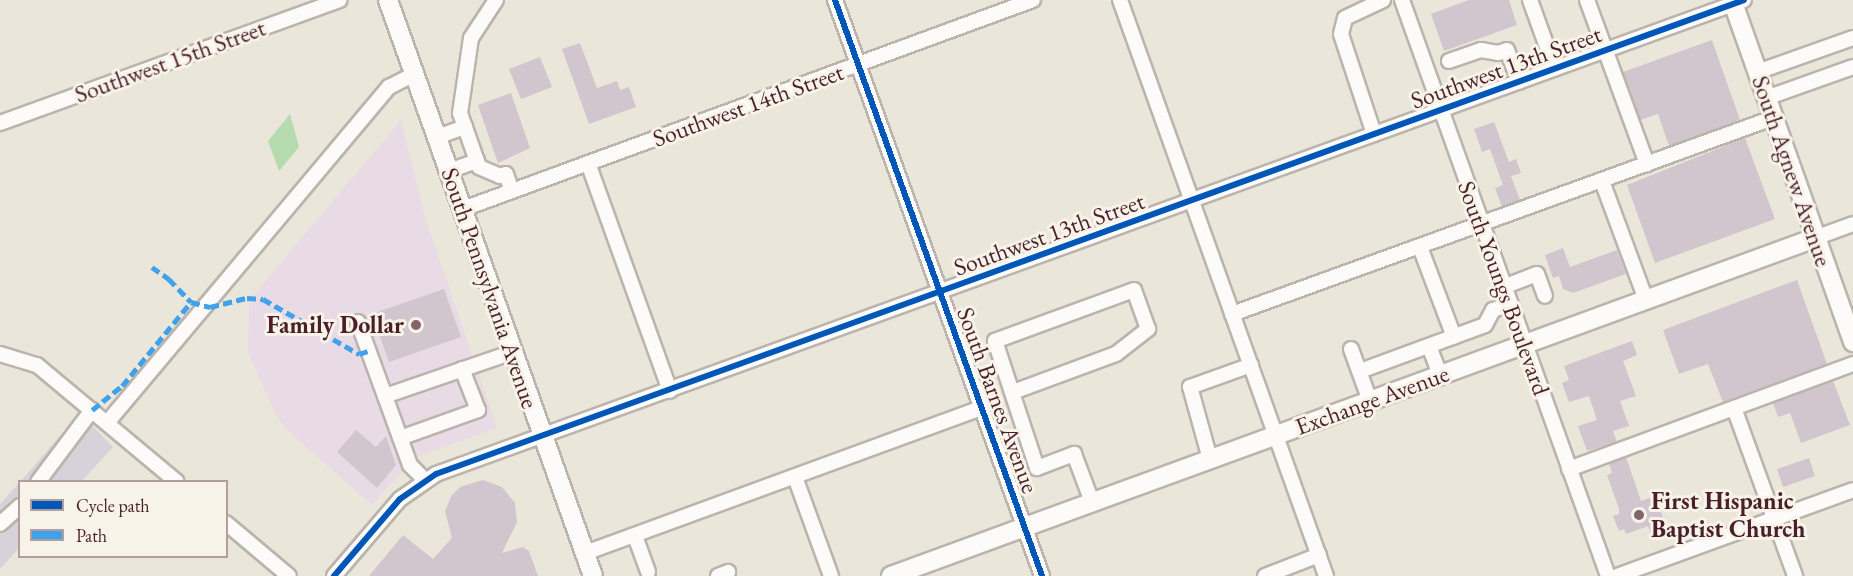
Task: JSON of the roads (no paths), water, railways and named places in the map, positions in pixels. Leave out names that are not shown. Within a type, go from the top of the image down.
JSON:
[{"type":"main road","name":"South Pennsylvania Avenue","points":[[388,0],[593,576]]},
{"type":"main road","name":"South Agnew Avenue","points":[[1736,1],[1757,72],[1853,342]]},
{"type":"main road","name":"Exchange Avenue","points":[[891,576],[1815,238]]},
{"type":"street","name":"Southwest 15th Street","points":[[0,123],[339,0]]},
{"type":"street","points":[[496,0],[471,38],[460,113],[479,167],[500,176],[506,174],[512,191]]},
{"type":"street","name":"South Barnes Avenue","points":[[835,0],[1042,576]]},
{"type":"street","name":"Southwest 14th Street","points":[[463,209],[1033,0]]},
{"type":"street","points":[[1120,0],[1326,576]]},
{"type":"street","points":[[1374,134],[1341,34],[1346,18],[1383,0]]},
{"type":"street","name":"South Youngs Boulevard","points":[[1402,0],[1608,576]]},
{"type":"street","points":[[1530,0],[1555,69]]},
{"type":"street","points":[[1587,0],[1647,164]]},
{"type":"street","name":"Southwest 13th Street","points":[[334,576],[400,499],[424,480],[542,435],[940,293],[1736,1]]},
{"type":"street","points":[[1757,72],[1853,38]]},
{"type":"street","points":[[1449,61],[1481,50],[1498,53],[1507,50],[1519,82]]},
{"type":"street","points":[[1766,98],[1853,68]]},
{"type":"street","points":[[108,423],[389,87],[414,74]]},
{"type":"street","points":[[1232,314],[1773,118]]},
{"type":"street","points":[[437,137],[465,127]]},
{"type":"street","points":[[449,171],[477,161]]},
{"type":"street","points":[[588,163],[670,391]]},
{"type":"street","points":[[1602,181],[1646,300]]},
{"type":"street","name":"Exchange Avenue","points":[[1815,238],[1853,224]]},
{"type":"street","points":[[1420,247],[1454,337]]},
{"type":"street","points":[[1503,287],[1537,274],[1545,297]]},
{"type":"street","points":[[1013,392],[1116,354],[1148,329],[1134,290],[995,341],[1037,468],[1074,454],[1092,502]]},
{"type":"street","points":[[1360,371],[1485,326],[1493,310],[1510,304]]},
{"type":"street","points":[[358,322],[410,465],[424,480]]},
{"type":"street","points":[[1429,346],[1440,375]]},
{"type":"street","points":[[1351,349],[1370,401]]},
{"type":"street","points":[[385,396],[513,352]]},
{"type":"street","points":[[0,354],[37,365],[175,480]]},
{"type":"street","points":[[1569,469],[1853,364]]},
{"type":"street","points":[[1210,459],[1190,387],[1251,365]]},
{"type":"street","points":[[400,438],[477,410],[462,369]]},
{"type":"street","points":[[585,553],[982,408]]},
{"type":"street","points":[[1734,408],[1795,576]]},
{"type":"street","points":[[40,480],[92,410]]},
{"type":"street","points":[[795,477],[831,576]]},
{"type":"street","points":[[1617,576],[1853,490]]},
{"type":"street","points":[[0,524],[18,508]]},
{"type":"street","points":[[228,525],[289,576]]},
{"type":"street","points":[[634,536],[648,575]]},
{"type":"street","points":[[1265,576],[1318,555]]},
{"type":"place","name":"Family Dollar","points":[[416,325]]},
{"type":"place","name":"First Hispanic Baptist Church","points":[[1639,515]]}]
